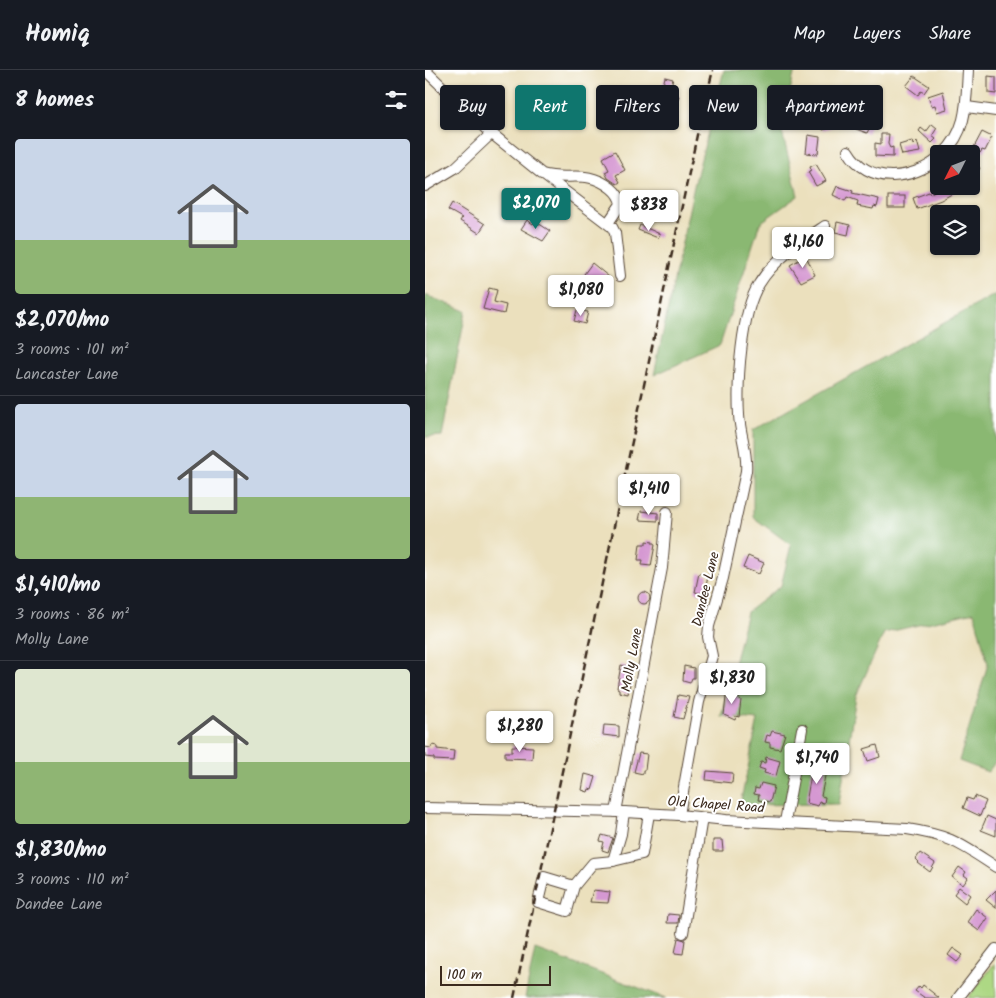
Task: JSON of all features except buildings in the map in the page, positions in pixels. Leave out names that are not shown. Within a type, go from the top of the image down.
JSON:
[{"type":"street","points":[[425,70],[491,134],[608,224],[615,233],[620,276]]},
{"type":"street","points":[[950,145],[959,133],[967,108],[967,70]]},
{"type":"street","points":[[967,108],[996,111]]},
{"type":"street","points":[[425,186],[455,168],[491,134]]},
{"type":"street","points":[[849,152],[863,168],[885,176],[910,174],[930,163]]},
{"type":"street","points":[[542,174],[588,176],[603,182],[617,194],[621,204],[608,224]]},
{"type":"street","name":"Dandee Lane","points":[[679,815],[699,702],[712,656],[708,637],[709,626],[744,487],[747,457],[739,428],[738,412],[743,337],[754,292],[776,263],[825,226]]},
{"type":"street","name":"Molly Lane","points":[[613,861],[621,834],[620,812],[661,576],[667,512]]},
{"type":"street","points":[[785,822],[802,730]]},
{"type":"street","name":"Old Chapel Road","points":[[425,808],[620,812],[907,829],[937,834],[964,844],[996,867]]},
{"type":"street","points":[[574,886],[593,863],[613,861],[642,854],[649,814]]},
{"type":"street","points":[[683,933],[702,818]]},
{"type":"street","points":[[959,998],[996,949]]},
{"type":"green space","points":[[724,70],[795,70],[791,85],[767,85],[767,130],[782,130],[798,196],[760,223],[720,345],[654,375],[694,186],[708,130],[757,130],[757,85],[720,85]]},
{"type":"green space","points":[[996,294],[996,761],[988,772],[959,761],[988,664],[974,612],[884,633],[856,696],[839,804],[740,805],[758,720],[721,716],[747,612],[781,586],[791,545],[753,517],[753,430]]},
{"type":"green space","points":[[425,295],[466,311],[442,436],[425,437]]},
{"type":"green space","points":[[535,949],[666,998],[525,998]]},
{"type":"green space","points":[[995,963],[996,998],[968,998]]},
{"type":"railway","points":[[514,998],[697,135],[713,70]]}]
